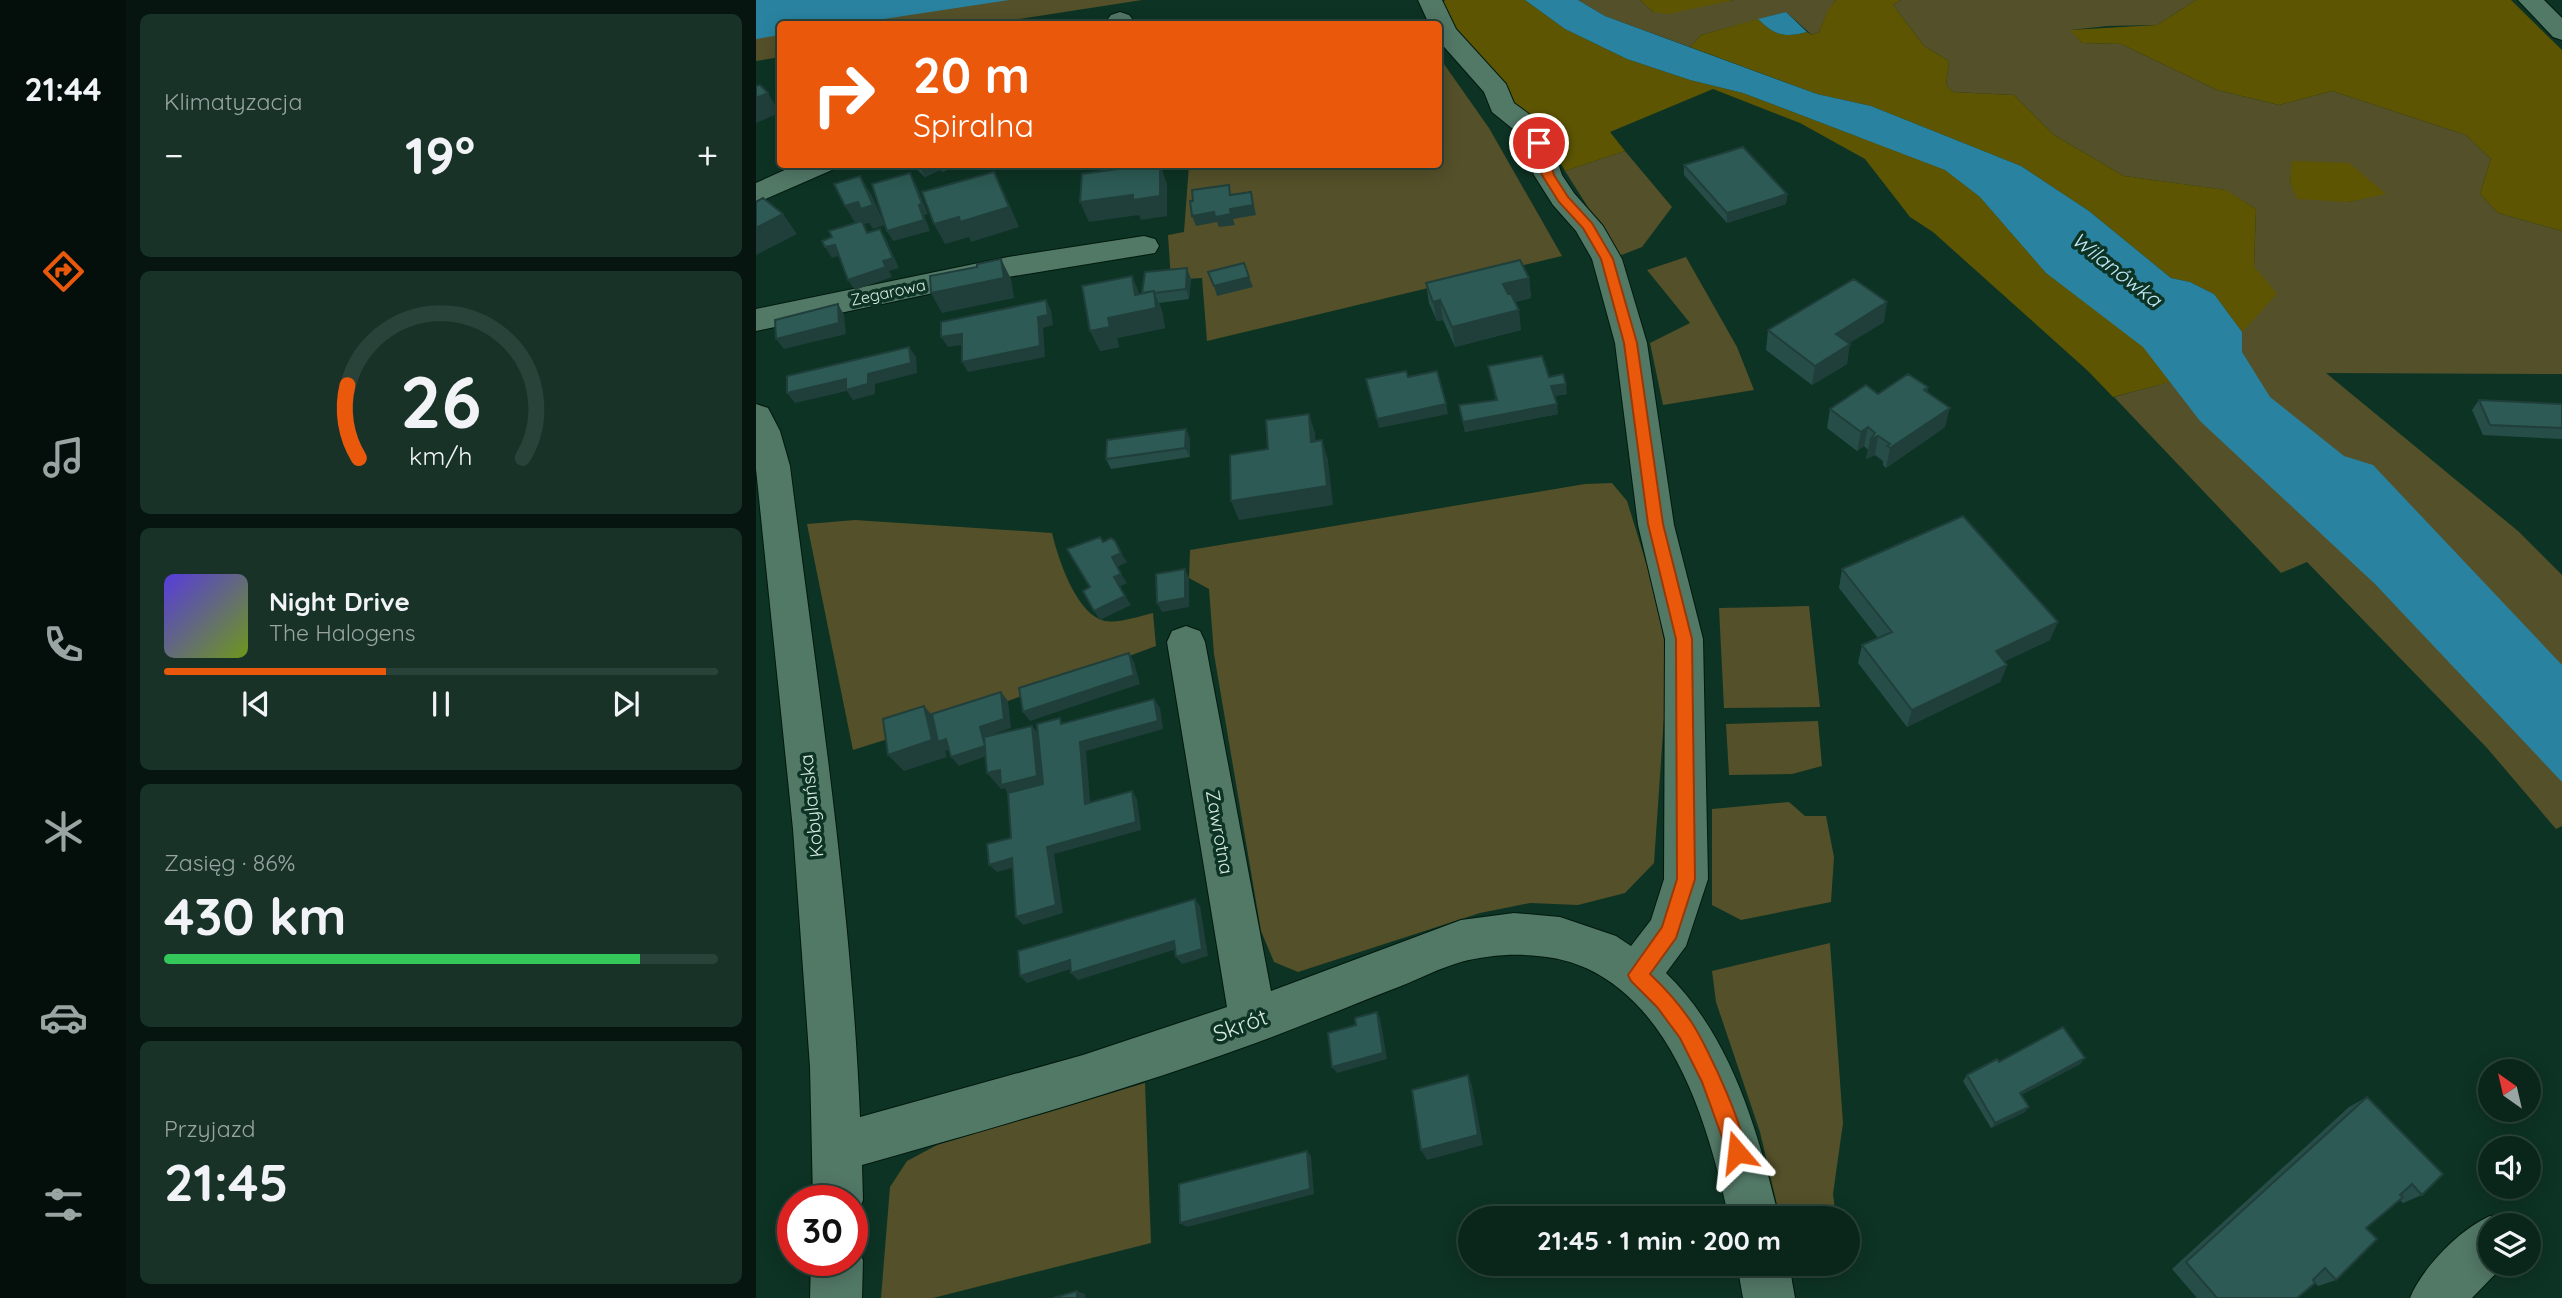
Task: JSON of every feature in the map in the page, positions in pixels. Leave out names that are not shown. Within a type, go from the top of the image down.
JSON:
[{"type":"street","points":[[1430,0],[1440,21]]},
{"type":"street","points":[[2530,0],[2562,32]]},
{"type":"street","points":[[1442,26],[1497,90],[1502,106],[1523,123],[1539,143],[1548,175],[1563,200],[1588,226],[1607,259],[1631,343],[1656,524],[1684,639],[1686,879],[1670,931],[1637,975]]},
{"type":"street","points":[[756,194],[813,168]]},
{"type":"street","name":"Zegarowa","points":[[756,320],[1009,267],[1144,246]]},
{"type":"street","name":"Kobylańska","points":[[756,416],[773,466],[814,829],[834,1068],[837,1185]]},
{"type":"street","name":"Zawrotna","points":[[1186,642],[1253,1021]]},
{"type":"street","name":"Skrót","points":[[836,1148],[1083,1079],[1253,1021],[1448,946],[1489,935],[1519,933],[1547,935],[1579,942],[1609,956],[1637,975],[1664,1000],[1686,1031],[1709,1076],[1731,1130],[1751,1206]]},
{"type":"street","points":[[2436,1298],[2478,1254]]},
{"type":"street","points":[[836,1298],[837,1276]]},
{"type":"street","points":[[1765,1276],[1769,1298]]},
{"type":"shaded area","points":[[756,0],[1142,0],[1006,21],[777,21],[777,58],[756,61]]},
{"type":"shaded area","points":[[1445,0],[1525,0],[1565,29],[1627,59],[1690,80],[1743,93],[1945,170],[1980,197],[2046,273],[2143,346],[2170,382],[2113,397],[2088,371],[1933,232],[1910,217],[1865,159],[1800,123],[1713,89],[1610,132],[1625,151],[1565,171],[1545,134],[1508,106],[1456,33],[1442,4]]},
{"type":"shaded area","points":[[1578,0],[1640,0],[1653,12],[1734,0],[1836,0],[1819,32],[1812,35],[1786,12],[1701,35],[1690,47],[1605,16]]},
{"type":"shaded area","points":[[1640,0],[1734,0],[1668,14],[1653,12]]},
{"type":"shaded area","points":[[1836,0],[1901,0],[1893,5],[1924,46],[1949,61],[1946,85],[1953,92],[2014,95],[2054,135],[2124,176],[2226,190],[2256,209],[2254,266],[2277,294],[2242,332],[2214,294],[2190,282],[2171,278],[2089,211],[2021,166],[1871,106],[1817,94],[1690,47],[1701,35],[1758,19],[1781,34],[1807,32],[1812,35],[1819,32],[1828,10]]},
{"type":"shaded area","points":[[1901,0],[2196,0],[2157,25],[2071,30],[2082,43],[2121,44],[2217,90],[2279,105],[2332,91],[2466,135],[2491,159],[2480,194],[2498,213],[2562,231],[2562,374],[2326,373],[2518,531],[2562,575],[2562,692],[2272,426],[2214,294],[2242,332],[2254,266],[2256,209],[2225,190],[2124,176],[2054,135],[2014,95],[1953,92],[1946,85],[1949,61],[1924,46],[1893,5]],"holes":[[[2293,161],[2385,193],[2349,202],[2290,182]]]},
{"type":"shaded area","points":[[2196,0],[2511,0],[2562,50],[2562,231],[2498,213],[2480,194],[2491,159],[2466,135],[2332,91],[2279,105],[2217,90],[2121,44],[2082,43],[2070,30],[2157,25]]},
{"type":"shaded area","points":[[1442,61],[1489,128],[1562,256],[1207,341],[1202,278],[1171,280],[1168,235],[1184,232],[1189,168],[1442,168]]},
{"type":"shaded area","points":[[1860,138],[1901,140],[2006,195],[2383,592],[2562,716],[2562,826],[2556,829],[2487,748],[2307,562],[2281,573],[2114,397],[2169,382],[2143,346],[2046,273],[1980,197],[1945,170]]},
{"type":"shaded area","points":[[1625,151],[1672,207],[1642,247],[1619,256],[1565,171]]},
{"type":"shaded area","points":[[2292,161],[2349,163],[2386,194],[2349,202],[2297,199],[2290,182]]},
{"type":"shaded area","points":[[1686,257],[1737,347],[1754,390],[1663,405],[1650,343],[1690,323],[1647,270]]},
{"type":"shaded area","points":[[1612,483],[1627,501],[1653,585],[1668,660],[1654,863],[1625,893],[1578,905],[1530,903],[1480,913],[1298,972],[1274,962],[1261,931],[1214,654],[1209,589],[1189,578],[1190,550],[1585,484]]},
{"type":"shaded area","points":[[855,520],[1052,533],[1068,581],[1090,613],[1099,619],[1111,621],[1153,613],[1156,646],[1008,701],[853,750],[807,524]]},
{"type":"shaded area","points":[[1809,606],[1820,707],[1724,708],[1719,608]]},
{"type":"shaded area","points":[[1818,721],[1822,766],[1792,774],[1729,775],[1726,724]]},
{"type":"shaded area","points":[[1789,802],[1805,816],[1826,816],[1834,857],[1831,902],[1741,920],[1712,905],[1712,809]]},
{"type":"shaded area","points":[[1830,943],[1843,1123],[1833,1194],[1834,1206],[1777,1206],[1760,1132],[1716,1002],[1712,971]]},
{"type":"shaded area","points":[[1145,1083],[1151,1243],[933,1298],[881,1298],[890,1187],[907,1161],[937,1145]]},
{"type":"water","points":[[756,0],[1009,0],[871,21],[777,21],[777,36],[756,39]]},
{"type":"water","name":"Wilanówka","points":[[1525,0],[1578,0],[1605,16],[1817,94],[1871,106],[2021,166],[2089,211],[2171,278],[2190,282],[2214,294],[2242,332],[2242,352],[2270,397],[2344,456],[2373,465],[2562,665],[2562,782],[2375,584],[2200,421],[2143,347],[2046,273],[1980,197],[1945,170],[1743,93],[1690,80],[1627,59],[1565,29]]},
{"type":"water","points":[[1786,12],[1807,32],[1781,34],[1758,19]]},
{"type":"building","points":[[760,85],[768,93],[756,98],[756,86]]},
{"type":"building","points":[[1743,147],[1787,194],[1727,213],[1684,165]]},
{"type":"building","points":[[1126,168],[1160,168],[1160,196],[1133,200],[1133,195],[1080,202],[1082,174]]},
{"type":"building","points":[[994,172],[1009,207],[960,222],[959,217],[934,224],[922,192]]},
{"type":"building","points":[[910,173],[922,204],[919,205],[924,220],[887,231],[872,184]]},
{"type":"building","points":[[860,176],[873,205],[861,209],[858,202],[845,206],[834,184]]},
{"type":"building","points":[[1229,185],[1230,195],[1251,192],[1253,205],[1230,209],[1231,214],[1215,217],[1214,212],[1192,216],[1192,190]]},
{"type":"building","points":[[763,198],[783,214],[756,228],[756,202]]},
{"type":"building","points":[[862,221],[867,233],[880,229],[893,258],[883,261],[886,267],[848,280],[835,245],[825,247],[822,241],[832,237],[829,231]]},
{"type":"building","points":[[1001,259],[1004,278],[931,293],[930,276],[977,267],[977,264]]},
{"type":"building","points":[[1520,260],[1529,278],[1503,284],[1519,310],[1452,327],[1440,300],[1433,302],[1426,283]]},
{"type":"building","points":[[1244,263],[1249,277],[1214,286],[1208,272]]},
{"type":"building","points":[[1187,268],[1186,289],[1142,293],[1145,272]]},
{"type":"building","points":[[1132,276],[1135,295],[1154,291],[1156,308],[1108,318],[1110,327],[1090,331],[1082,286]]},
{"type":"building","points":[[1854,279],[1887,302],[1836,334],[1850,344],[1815,366],[1768,330]]},
{"type":"building","points":[[1046,300],[1048,315],[1038,317],[1040,346],[962,362],[962,334],[941,337],[941,322]]},
{"type":"building","points":[[838,304],[839,323],[776,339],[775,320]]},
{"type":"building","points":[[909,347],[911,363],[868,374],[868,384],[846,390],[846,379],[787,393],[787,376]]},
{"type":"building","points":[[1542,356],[1549,377],[1563,374],[1566,384],[1551,386],[1557,404],[1463,422],[1459,405],[1497,400],[1488,366]]},
{"type":"building","points":[[1406,371],[1408,377],[1437,371],[1446,404],[1377,419],[1366,379]]},
{"type":"building","points":[[1908,374],[1928,387],[1924,390],[1950,408],[1890,448],[1887,446],[1890,444],[1878,436],[1870,440],[1875,433],[1868,427],[1861,432],[1830,409],[1866,385],[1878,394]]},
{"type":"building","points":[[2479,400],[2562,404],[2562,428],[2490,425]]},
{"type":"building","points":[[1309,414],[1311,442],[1322,440],[1327,486],[1231,501],[1230,455],[1268,449],[1266,420]]},
{"type":"building","points":[[1186,429],[1185,448],[1106,459],[1107,440]]},
{"type":"building","points":[[1963,516],[2058,622],[1996,651],[2007,665],[1912,710],[1862,645],[1892,632],[1842,569]]},
{"type":"building","points":[[1100,537],[1103,542],[1111,538],[1115,541],[1121,553],[1112,557],[1121,574],[1114,577],[1125,596],[1094,611],[1083,591],[1090,587],[1067,549]]},
{"type":"building","points":[[1185,569],[1185,598],[1157,603],[1156,574]]},
{"type":"building","points":[[1129,653],[1134,675],[1023,712],[1019,688]]},
{"type":"building","points":[[1001,692],[1004,719],[980,727],[985,746],[951,757],[946,739],[938,742],[932,714]]},
{"type":"building","points":[[1154,699],[1158,721],[1080,742],[1085,804],[1132,791],[1136,822],[1047,847],[1056,905],[1016,917],[1012,858],[989,865],[987,844],[1011,838],[1008,793],[1043,784],[1037,724],[1060,718],[1061,724]]},
{"type":"building","points":[[924,706],[932,740],[888,755],[883,719]]},
{"type":"building","points":[[1032,726],[1037,776],[1001,785],[1000,770],[987,773],[984,737]]},
{"type":"building","points":[[1195,899],[1202,949],[1176,957],[1174,941],[1071,973],[1070,960],[1020,976],[1018,951]]},
{"type":"building","points":[[1377,1012],[1383,1053],[1332,1067],[1328,1033],[1356,1025],[1355,1018]]},
{"type":"building","points":[[2063,1027],[2085,1058],[2020,1093],[2029,1107],[1995,1123],[1967,1075],[1997,1059],[1999,1062]]},
{"type":"building","points":[[1468,1075],[1478,1135],[1421,1150],[1412,1090]]},
{"type":"building","points":[[2367,1097],[2443,1174],[2422,1195],[2412,1184],[2400,1195],[2403,1197],[2366,1228],[2377,1239],[2336,1280],[2325,1268],[2313,1280],[2315,1283],[2297,1298],[2217,1298],[2186,1262]]},
{"type":"building","points":[[1307,1151],[1310,1189],[1180,1223],[1179,1184]]},
{"type":"building","points":[[1077,1291],[1077,1298],[1053,1298]]},
{"type":"route","points":[[1539,143],[1548,175],[1563,200],[1588,226],[1607,259],[1631,343],[1656,524],[1684,639],[1686,879],[1670,931],[1637,975],[1664,1000],[1686,1031],[1709,1076],[1737,1152]]}]
